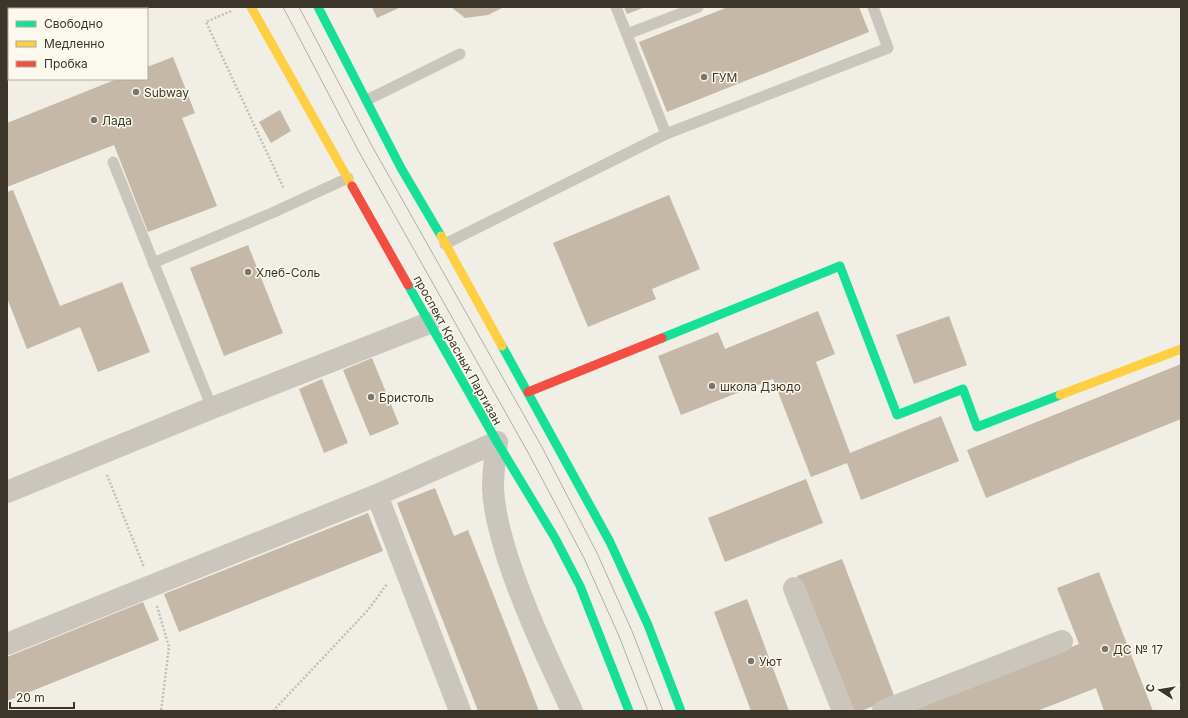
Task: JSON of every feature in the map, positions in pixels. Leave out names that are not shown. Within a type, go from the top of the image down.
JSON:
[{"type":"main road","name":"проспект Красных Партизан","points":[[251,7],[497,442],[555,538],[580,586],[629,711]]},
{"type":"main road","points":[[318,7],[401,168],[528,392],[610,542],[648,625],[681,711]]},
{"type":"main road","points":[[528,392],[840,266],[897,415],[963,389],[977,427],[1181,349]]},
{"type":"street","points":[[7,492],[212,408],[430,323]]},
{"type":"street","points":[[7,644],[377,495],[497,442],[493,488],[500,532],[513,574],[529,614],[572,711]]},
{"type":"street","points":[[377,495],[460,711]]},
{"type":"street","points":[[794,588],[843,711]]},
{"type":"street","points":[[883,711],[1062,641]]},
{"type":"lane","points":[[616,7],[666,134]]},
{"type":"lane","points":[[627,34],[698,7]]},
{"type":"lane","points":[[445,244],[666,134],[888,48],[873,7]]},
{"type":"lane","points":[[366,100],[460,54]]},
{"type":"lane","points":[[112,162],[212,408]]},
{"type":"lane","points":[[153,263],[348,178]]},
{"type":"path","points":[[233,10],[206,22],[291,204]]},
{"type":"path","points":[[273,711],[368,610],[403,562]]},
{"type":"building","points":[[372,7],[401,7],[377,18]]},
{"type":"building","points":[[451,7],[504,7],[488,15],[465,18]]},
{"type":"building","points":[[624,7],[645,7],[627,14]]},
{"type":"building","name":"ГУМ","points":[[728,7],[859,7],[869,32],[667,112],[639,42]]},
{"type":"building","name":"Лада","points":[[173,57],[195,113],[182,118],[217,206],[148,232],[114,145],[7,187],[7,123],[114,80],[148,80],[148,67]]},
{"type":"building","points":[[280,110],[291,131],[271,143],[259,122]]},
{"type":"building","points":[[13,190],[60,306],[122,282],[150,352],[98,372],[80,327],[27,349],[7,298],[7,192]]},
{"type":"building","points":[[669,195],[700,269],[652,289],[656,299],[588,327],[553,243]]},
{"type":"building","points":[[248,245],[283,333],[224,356],[190,268]]},
{"type":"building","points":[[818,311],[835,354],[816,362],[850,453],[941,416],[959,461],[861,500],[847,463],[811,477],[773,379],[681,415],[658,356],[718,332],[725,349]]},
{"type":"building","points":[[949,316],[967,365],[914,384],[896,335]]},
{"type":"building","name":"Бристоль","points":[[372,358],[399,424],[370,436],[343,370]]},
{"type":"building","points":[[1181,364],[1181,419],[986,498],[967,450]]},
{"type":"building","points":[[322,379],[348,443],[324,453],[299,389]]},
{"type":"building","points":[[806,479],[823,523],[725,562],[708,518]]},
{"type":"building","points":[[435,488],[454,536],[468,530],[539,711],[478,711],[397,503]]},
{"type":"building","points":[[368,513],[383,551],[179,632],[164,594]]},
{"type":"building","points":[[842,559],[895,698],[861,711],[849,711],[797,576]]},
{"type":"building","points":[[1099,572],[1153,711],[1104,711],[1096,688],[1037,711],[907,711],[1079,644],[1057,588]]},
{"type":"building","name":"Уют","points":[[747,599],[789,711],[751,711],[714,612]]},
{"type":"building","points":[[143,602],[159,640],[7,701],[7,657]]},
{"type":"tram line","points":[[283,7],[359,152],[530,456],[584,558],[619,636],[648,711]]},
{"type":"tram line","points":[[299,7],[372,146],[543,449],[597,553],[632,631],[663,711]]},
{"type":"traffic: fast","points":[[318,7],[401,168],[441,236]]},
{"type":"traffic: fast","points":[[662,338],[840,266],[897,415],[963,389],[977,427],[1060,395]]},
{"type":"traffic: fast","points":[[408,285],[497,442],[555,538],[580,586],[629,711]]},
{"type":"traffic: fast","points":[[502,346],[610,542],[648,625],[681,711]]},
{"type":"traffic: slow","points":[[251,7],[352,186]]},
{"type":"traffic: slow","points":[[441,236],[502,346]]},
{"type":"traffic: slow","points":[[1060,395],[1181,349]]},
{"type":"traffic: jam","points":[[352,186],[408,285]]},
{"type":"traffic: jam","points":[[528,392],[662,338]]},
{"type":"place","name":"ГУМ","points":[[704,77]]},
{"type":"place","name":"Subway","points":[[136,92]]},
{"type":"place","name":"Лада","points":[[94,120]]},
{"type":"place","name":"Хлеб-Соль","points":[[248,272]]},
{"type":"place","name":"школа Дзюдо","points":[[712,386]]},
{"type":"place","name":"Бристоль","points":[[371,397]]},
{"type":"place","name":"ДС № 17","points":[[1105,649]]},
{"type":"place","name":"Уют","points":[[751,661]]}]
